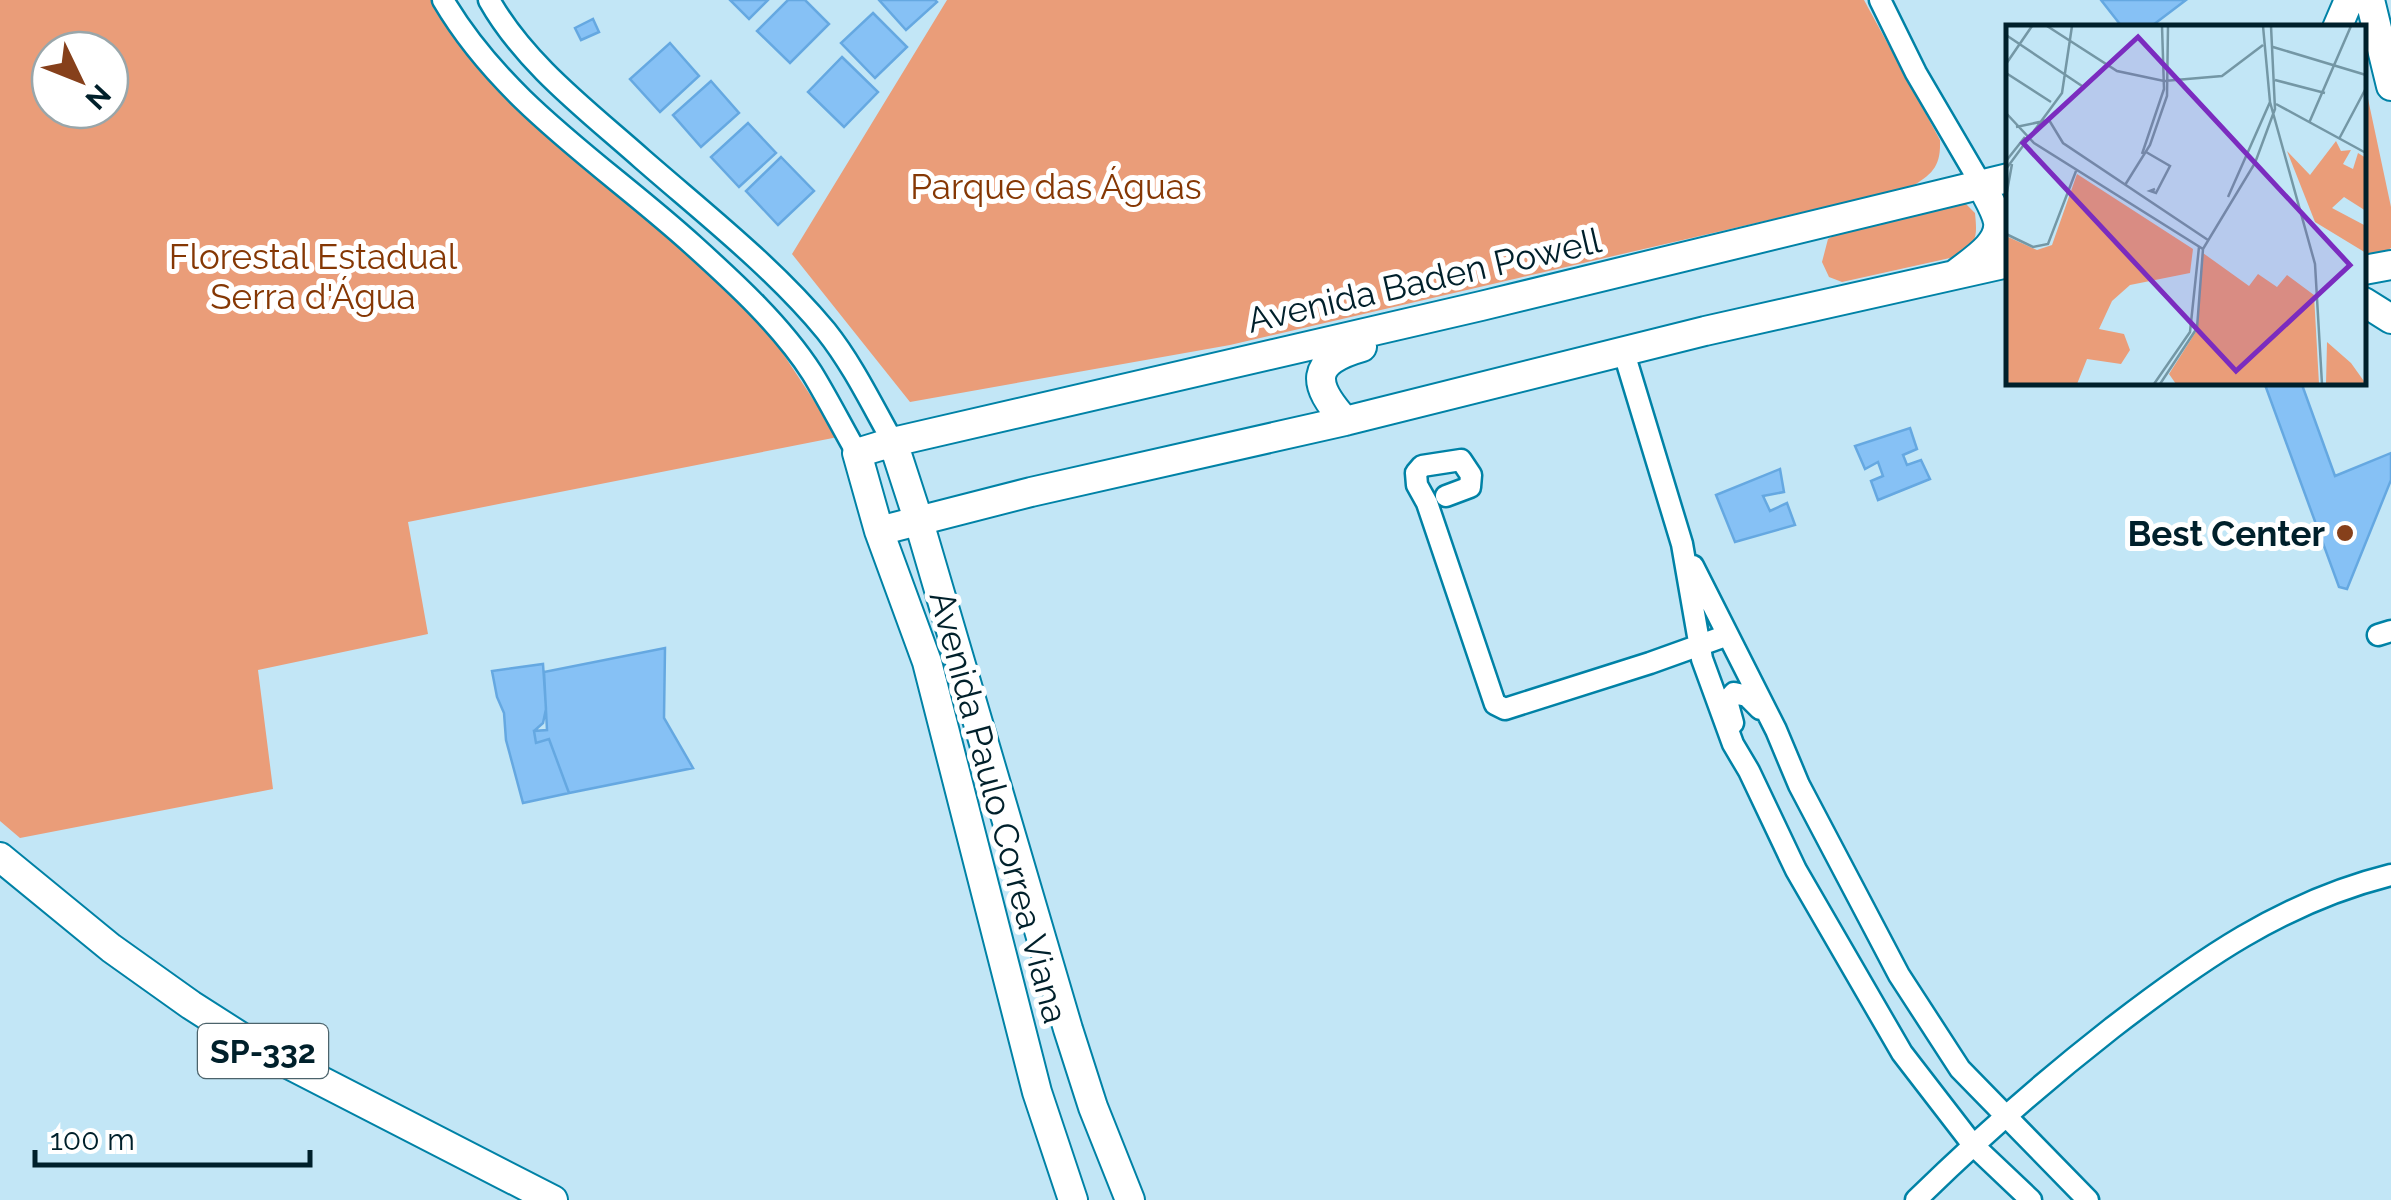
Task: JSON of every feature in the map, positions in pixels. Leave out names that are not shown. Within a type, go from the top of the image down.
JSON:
[{"type":"main road","points":[[2339,25],[2349,0]]},
{"type":"main road","points":[[2370,0],[2383,68]]},
{"type":"main road","name":"Avenida Baden Powell","points":[[857,453],[1995,181]]},
{"type":"main road","points":[[1952,277],[1997,234],[1995,181]]},
{"type":"main road","points":[[879,531],[2006,264]]},
{"type":"main road","points":[[2366,270],[2391,265]]},
{"type":"main road","points":[[2366,303],[2391,319]]},
{"type":"main road","points":[[1345,421],[1322,390],[1323,370],[1330,360],[1341,353],[1430,329],[1481,306]]},
{"type":"main road","points":[[893,442],[1068,1029],[1093,1107],[1130,1200]]},
{"type":"main road","name":"Avenida Paulo Correa Viana","points":[[857,453],[879,531],[927,662],[1037,1092],[1073,1200]]},
{"type":"main road","name":"SP-332","points":[[0,857],[111,948],[263,1051],[553,1200]]},
{"type":"street","name":"Avenida Paulo Correa Viana","points":[[443,0],[476,47],[523,101],[691,242],[752,302],[812,372],[857,453]]},
{"type":"street","points":[[489,0],[524,48],[558,83],[790,292],[826,332],[855,373],[893,442]]},
{"type":"street","points":[[1880,0],[1916,73],[1995,181]]},
{"type":"street","points":[[1624,353],[1682,544],[1699,644],[1733,744],[1796,870],[1902,1052],[1972,1145],[2031,1200]]},
{"type":"street","points":[[1446,496],[1470,486],[1471,475],[1461,460],[1422,466],[1416,473],[1417,485],[1495,704],[1506,709],[1519,706],[1728,635]]},
{"type":"street","points":[[1682,544],[1776,730],[1799,785],[1900,975],[1960,1069],[2088,1200]]},
{"type":"street","points":[[1749,772],[1727,706],[1729,696],[1740,693],[1754,700],[1776,730]]},
{"type":"street","points":[[1916,1200],[2004,1115],[2145,1002],[2222,948],[2309,901],[2391,875]]},
{"type":"green space","name":"Florestal Estadual Serra d'Água","points":[[0,0],[434,0],[499,86],[548,136],[699,262],[774,340],[838,437],[408,522],[428,634],[258,670],[273,789],[20,838],[0,821]]},
{"type":"green space","name":"Parque das Águas","points":[[947,0],[1864,0],[1940,140],[1939,157],[1930,174],[1911,187],[1230,345],[910,402],[792,254]]},
{"type":"green space","points":[[2366,89],[2391,207],[2391,248],[2366,256]]},
{"type":"green space","points":[[1964,202],[1975,213],[1976,232],[1970,247],[1959,256],[1842,282],[1829,277],[1822,262],[1828,239],[1849,227]]},
{"type":"building","points":[[730,0],[768,0],[749,19]]},
{"type":"building","points":[[788,0],[805,0],[829,24],[790,63],[757,31]]},
{"type":"building","points":[[879,0],[935,0],[937,2],[906,30]]},
{"type":"building","points":[[2101,0],[2186,0],[2153,25],[2121,25]]},
{"type":"building","points":[[873,13],[907,47],[875,78],[841,43]]},
{"type":"building","points":[[593,19],[599,32],[581,40],[575,28]]},
{"type":"building","points":[[670,43],[699,76],[660,112],[630,79]]},
{"type":"building","points":[[842,57],[878,92],[844,127],[808,92]]},
{"type":"building","points":[[711,81],[739,113],[701,147],[673,115]]},
{"type":"building","points":[[748,123],[776,153],[739,187],[711,157]]},
{"type":"building","points":[[781,157],[814,191],[778,225],[746,191]]},
{"type":"building","name":"Best Center","points":[[2265,385],[2302,385],[2335,476],[2391,453],[2391,480],[2347,589],[2339,587]]},
{"type":"building","points":[[1910,428],[1917,449],[1903,455],[1907,465],[1921,460],[1930,479],[1878,500],[1871,481],[1883,476],[1878,462],[1865,469],[1855,446]]},
{"type":"building","points":[[1780,469],[1784,492],[1763,496],[1770,511],[1787,503],[1795,525],[1735,542],[1716,495]]},
{"type":"building","points":[[665,648],[664,718],[693,768],[569,793],[549,739],[536,743],[534,731],[547,730],[544,672]]},
{"type":"building","points":[[543,664],[546,709],[543,723],[534,731],[536,743],[549,739],[569,793],[523,803],[492,671]]},
{"type":"place","name":"Best Center","points":[[2345,533]]}]
